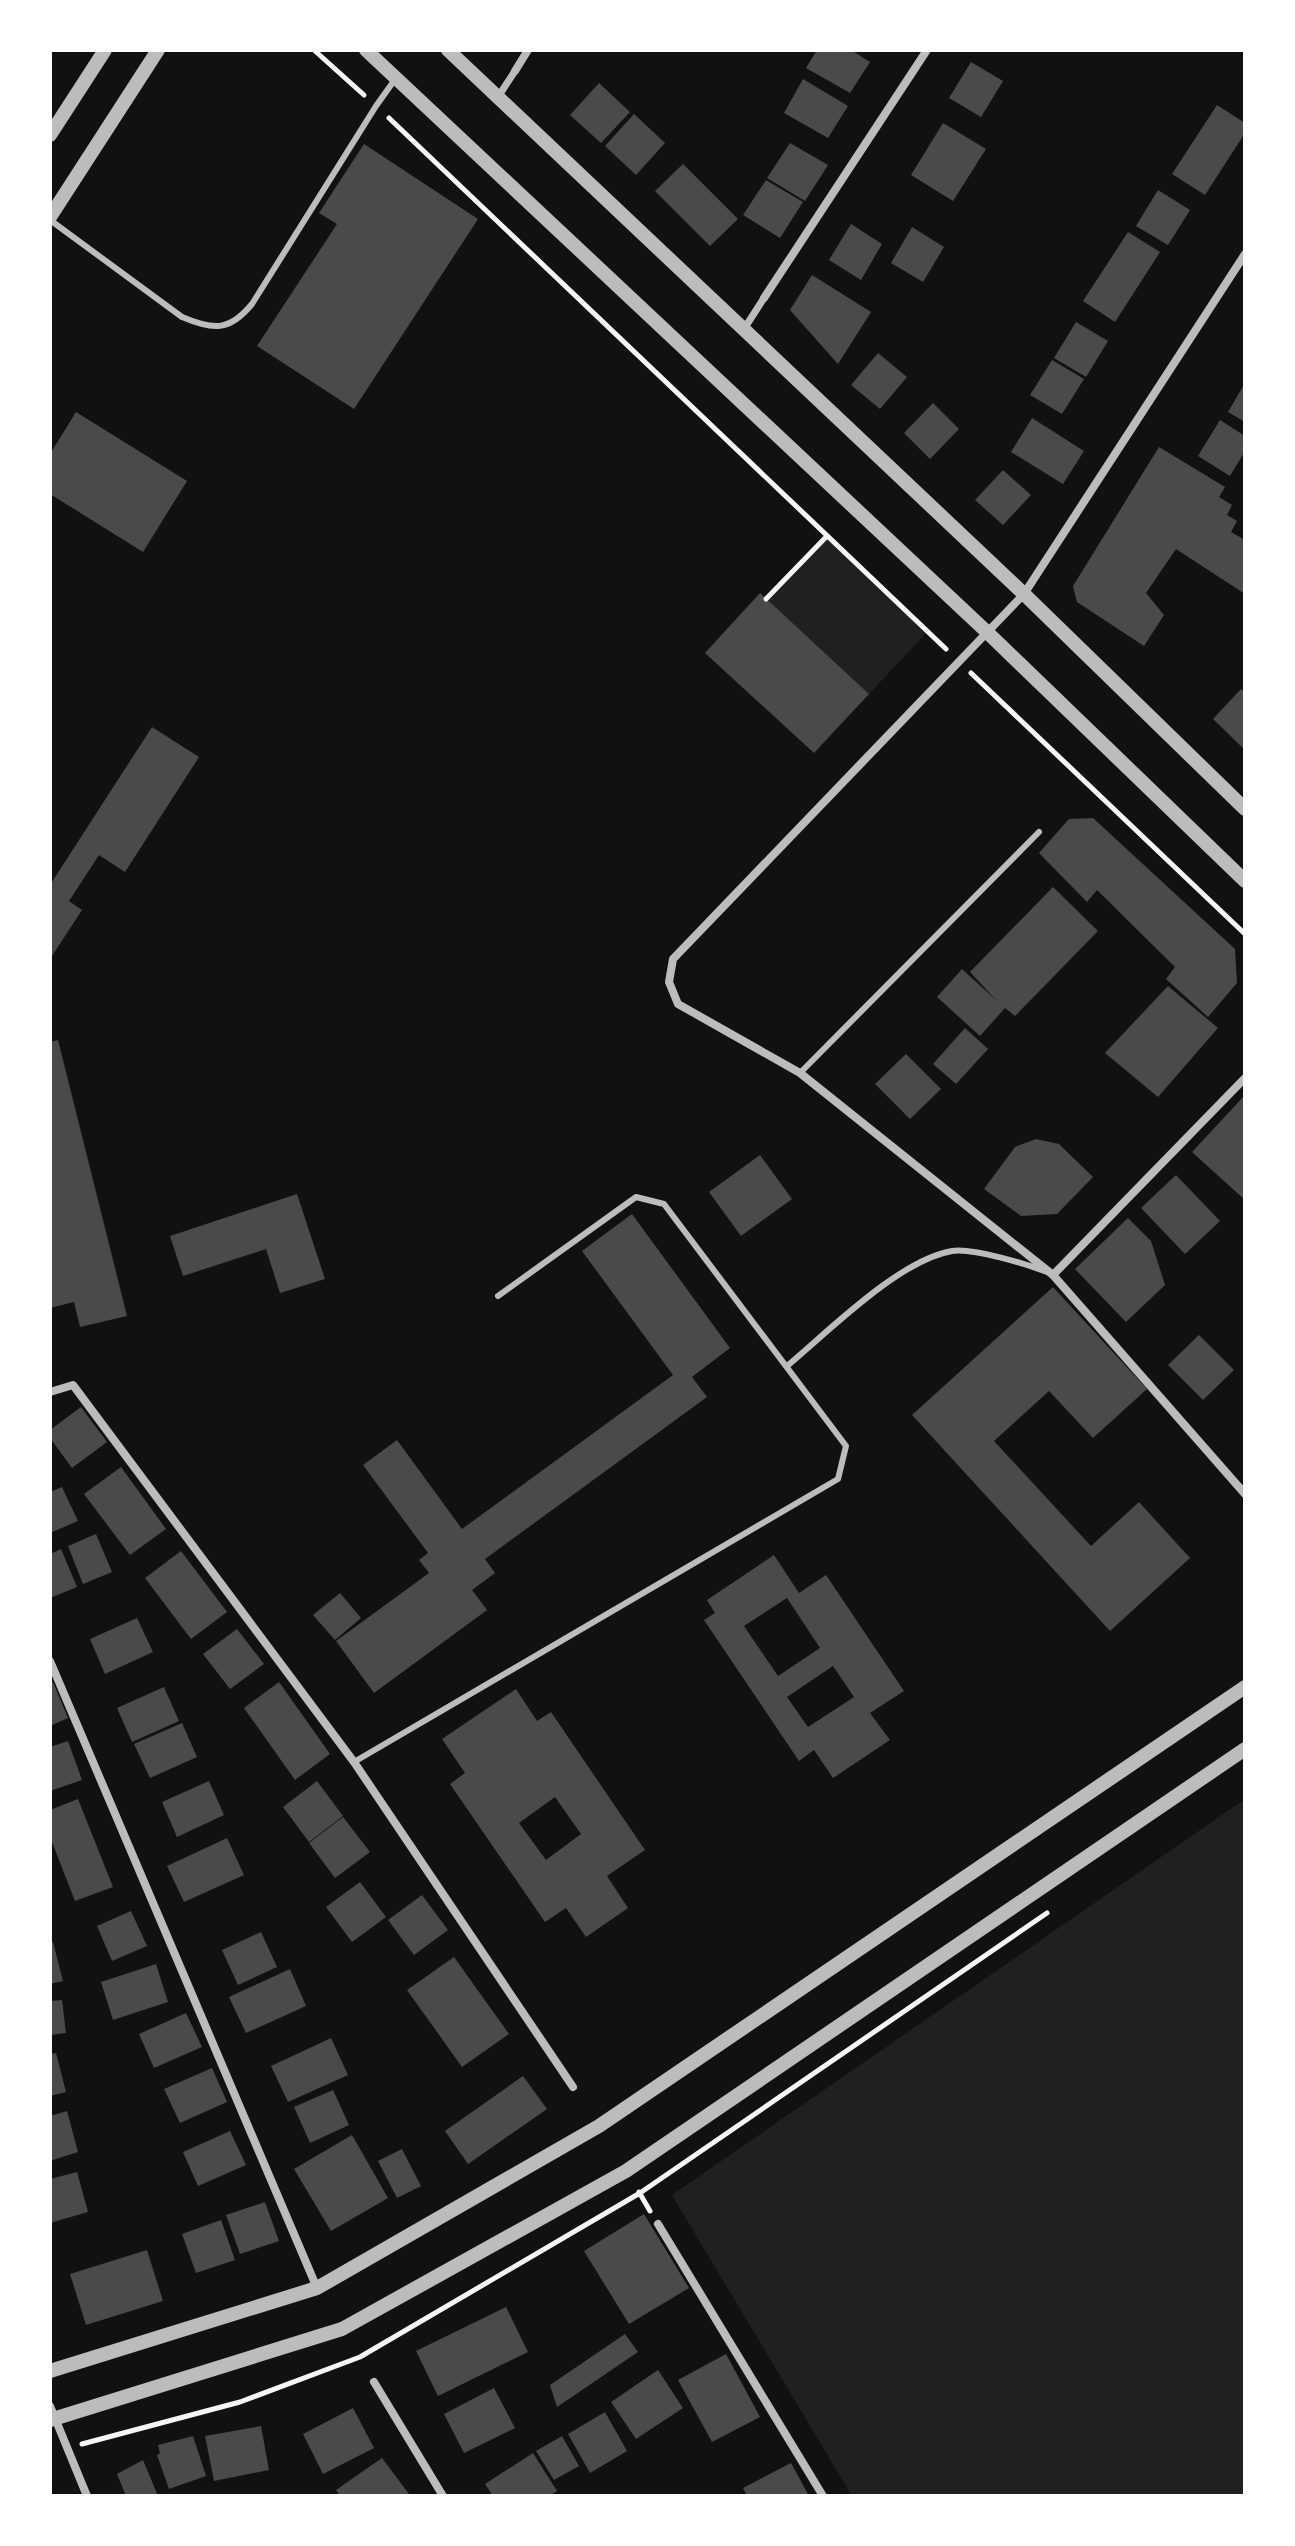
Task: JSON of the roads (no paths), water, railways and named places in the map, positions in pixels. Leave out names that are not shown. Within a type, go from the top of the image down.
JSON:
[{"type":"street","points":[[50,135],[105,50]]},
{"type":"street","points":[[50,218],[158,50]]},
{"type":"street","points":[[366,50],[988,633],[1245,881]]},
{"type":"street","points":[[448,50],[1024,594],[1245,809]]},
{"type":"street","points":[[498,97],[528,50]]},
{"type":"street","points":[[744,329],[927,50]]},
{"type":"street","points":[[1245,254],[1024,594],[673,959],[669,982],[678,1004],[800,1073],[1053,1275],[1245,1494]]},
{"type":"street","points":[[1053,1275],[1245,1078]]},
{"type":"street","points":[[50,1392],[73,1385],[354,1762],[573,2087]]},
{"type":"street","points":[[50,1661],[317,2288]]},
{"type":"street","points":[[50,2371],[317,2288],[599,2126],[1245,1687]]},
{"type":"street","points":[[87,2496],[52,2415],[342,2329],[626,2171],[1245,1749]]},
{"type":"street","points":[[658,2224],[823,2496]]},
{"type":"street","points":[[374,2382],[443,2496]]},
{"type":"lane","points":[[50,218],[182,317],[203,326],[222,327],[240,319],[252,304],[396,78]]},
{"type":"lane","points":[[800,1073],[1039,832]]},
{"type":"lane","points":[[354,1762],[838,1479],[846,1446],[664,1204],[636,1197],[498,1296]]},
{"type":"lane","points":[[787,1366],[902,1271],[953,1251],[1016,1260],[1053,1275]]}]
